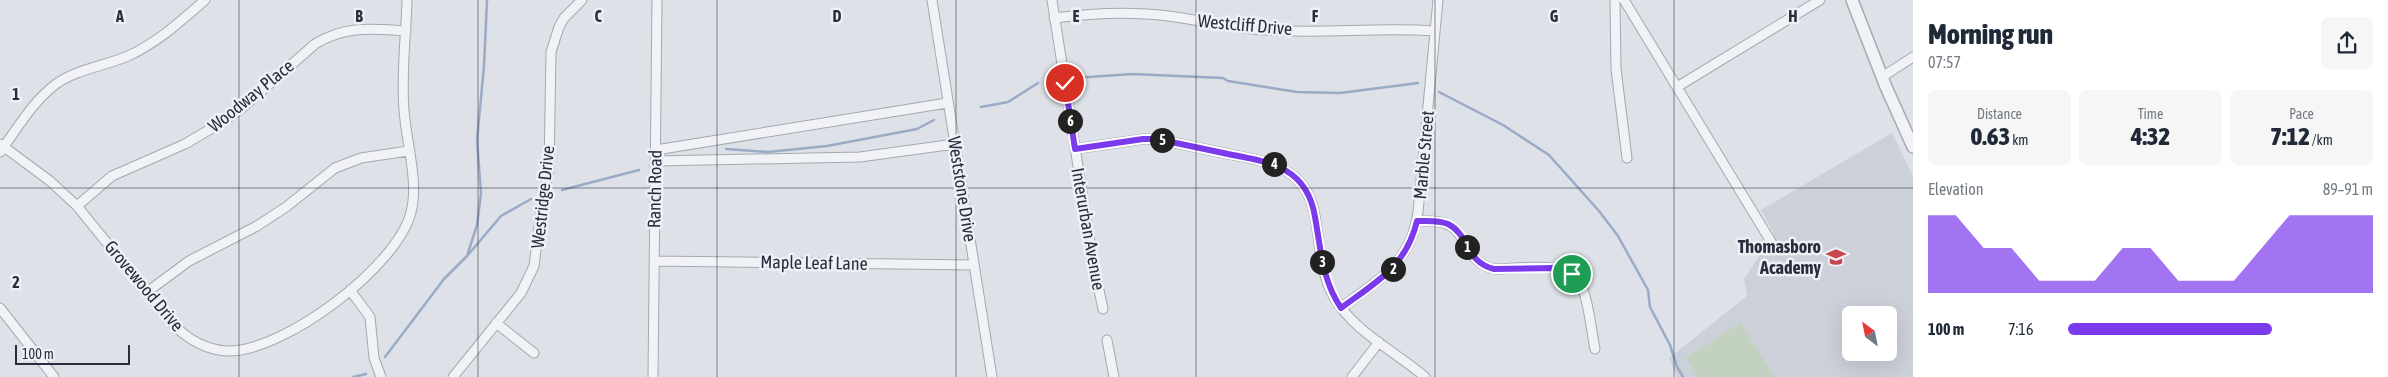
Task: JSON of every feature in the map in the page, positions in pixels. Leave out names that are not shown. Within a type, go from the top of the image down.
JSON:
[{"type":"street","points":[[1,147],[35,104],[58,83],[73,75],[114,61],[146,47],[178,24],[205,0]]},
{"type":"street","name":"Grovewood Drive","points":[[1,147],[50,181],[77,206],[172,323],[187,337],[200,345],[227,351],[255,346],[303,324],[328,309],[396,245],[407,226],[413,198],[404,110],[408,0]]},
{"type":"street","name":"Westridge Drive","points":[[453,377],[526,285],[534,266],[549,169],[551,52],[564,18],[582,0]]},
{"type":"street","name":"Ranch Road","points":[[653,377],[657,0]]},
{"type":"street","name":"Weststone Drive","points":[[932,0],[992,377]]},
{"type":"street","name":"Interurban Avenue","points":[[1052,0],[1093,262],[1103,309]]},
{"type":"street","name":"Marble Street","points":[[1341,308],[1387,274],[1401,260],[1411,242],[1417,221],[1438,0]]},
{"type":"street","points":[[1614,0],[1616,69],[1627,158]]},
{"type":"street","points":[[1624,0],[1772,245]]},
{"type":"street","points":[[1677,87],[1820,0]]},
{"type":"street","points":[[1852,0],[1882,77],[1913,147]]},
{"type":"street","name":"Westcliff Drive","points":[[1054,18],[1094,13],[1141,14],[1266,30],[1376,29],[1435,31]]},
{"type":"street","name":"Woodway Place","points":[[77,206],[112,176],[185,144],[220,124],[242,108],[315,44],[329,36],[354,29],[406,31]]},
{"type":"street","points":[[1882,77],[1913,57]]},
{"type":"street","points":[[656,150],[947,103]]},
{"type":"street","points":[[1075,149],[1143,139],[1157,139],[1278,165],[1293,175],[1307,192],[1315,215],[1326,280],[1341,308],[1355,323],[1424,377]]},
{"type":"street","points":[[655,161],[860,157],[955,144]]},
{"type":"street","points":[[147,292],[189,261],[249,230],[286,207],[335,168],[361,158],[408,151]]},
{"type":"street","points":[[1417,221],[1440,222],[1454,228],[1473,258],[1486,267],[1494,269],[1556,268],[1572,274],[1582,287],[1595,348]]},
{"type":"street","name":"Maple Leaf Lane","points":[[654,261],[974,265]]},
{"type":"street","points":[[350,290],[370,317],[374,358],[381,377]]},
{"type":"street","points":[[0,308],[54,377]]},
{"type":"street","points":[[496,323],[534,353]]},
{"type":"street","points":[[1107,340],[1114,377]]},
{"type":"street","points":[[1352,377],[1379,342]]},
{"type":"shaded area","name":"Thomasboro Academy","points":[[1892,133],[1913,176],[1913,377],[1677,377],[1669,358],[1747,296],[1744,279],[1774,234],[1761,210]]},
{"type":"green space","points":[[1740,323],[1775,377],[1699,377],[1686,358]]},
{"type":"waterway","points":[[467,256],[477,225],[481,193],[477,140],[484,66],[487,0]]},
{"type":"waterway","points":[[1074,78],[1132,74],[1223,78],[1228,81],[1297,92],[1340,93],[1418,83]]},
{"type":"waterway","points":[[981,107],[1008,102],[1038,83]]},
{"type":"waterway","points":[[1439,92],[1503,125],[1549,155],[1599,211],[1618,236],[1648,290],[1650,307],[1670,345],[1677,367],[1683,377]]},
{"type":"waterway","points":[[726,149],[768,152],[827,146],[917,129],[934,120]]},
{"type":"waterway","points":[[562,190],[639,170]]},
{"type":"waterway","points":[[385,357],[444,279],[467,256],[501,216],[531,199]]},
{"type":"waterway","points":[[353,377],[366,374]]},
{"type":"place","name":"Thomasboro Academy","points":[[1836,257]]},
{"type":"route","points":[[1065,83],[1075,149],[1110,143],[1157,139],[1269,162],[1278,165],[1293,175],[1307,192],[1312,204],[1326,280],[1330,291],[1341,308],[1392,270],[1401,260],[1414,235],[1417,221],[1440,222],[1454,228],[1473,258],[1486,267],[1494,269],[1556,268],[1572,274]]}]
